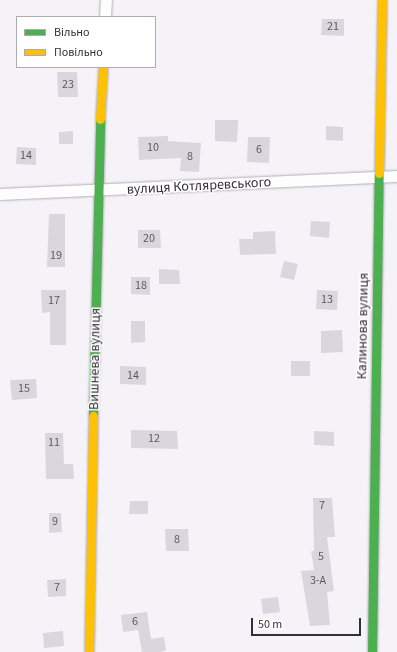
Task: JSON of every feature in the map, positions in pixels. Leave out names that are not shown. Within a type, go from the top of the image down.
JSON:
[{"type":"street","points":[[105,16],[106,0]]},
{"type":"street","name":"Калинова вулиця","points":[[372,652],[382,0]]},
{"type":"street","name":"Вишнева вулиця","points":[[89,652],[97,192],[103,68]]},
{"type":"street","name":"вулиця Котляревського","points":[[0,194],[97,192],[397,176]]},
{"type":"building","points":[[322,19],[344,19],[344,36],[321,35]]},
{"type":"building","points":[[57,72],[77,72],[78,97],[58,97]]},
{"type":"building","points":[[215,120],[238,120],[237,142],[215,141]]},
{"type":"building","points":[[326,126],[343,127],[343,141],[326,140]]},
{"type":"building","points":[[73,131],[73,144],[59,144],[59,132]]},
{"type":"building","points":[[168,136],[168,141],[201,143],[199,172],[180,171],[181,158],[139,160],[138,137]]},
{"type":"building","points":[[248,137],[270,137],[269,163],[247,162]]},
{"type":"building","points":[[17,147],[36,148],[36,165],[16,164]]},
{"type":"building","points":[[49,214],[65,214],[65,267],[47,267]]},
{"type":"building","points":[[311,221],[330,222],[329,238],[310,236]]},
{"type":"building","points":[[138,230],[160,230],[161,248],[138,248]]},
{"type":"building","points":[[275,231],[276,254],[240,255],[239,239],[253,239],[253,232]]},
{"type":"building","points":[[284,261],[298,264],[294,280],[280,277]]},
{"type":"building","points":[[159,269],[179,270],[180,284],[159,284]]},
{"type":"building","points":[[131,277],[150,277],[150,295],[131,294]]},
{"type":"building","points":[[41,290],[66,290],[66,345],[50,345],[50,312],[42,313]]},
{"type":"building","points":[[317,290],[338,291],[337,310],[316,309]]},
{"type":"building","points":[[131,321],[145,321],[145,342],[131,343]]},
{"type":"building","points":[[342,330],[343,352],[321,353],[321,331]]},
{"type":"building","points":[[291,361],[310,361],[310,376],[291,376]]},
{"type":"building","points":[[120,366],[146,367],[146,385],[120,384]]},
{"type":"building","points":[[36,379],[37,398],[12,400],[10,380]]},
{"type":"building","points":[[131,430],[177,431],[178,449],[131,448]]},
{"type":"building","points":[[314,431],[334,432],[334,446],[314,445]]},
{"type":"building","points":[[45,433],[63,433],[64,464],[73,464],[74,479],[46,479]]},
{"type":"building","points":[[313,498],[332,498],[335,537],[327,537],[334,591],[327,592],[330,625],[310,626],[301,571],[314,570],[311,551],[314,551]]},
{"type":"building","points":[[130,501],[148,501],[148,514],[129,514]]},
{"type":"building","points":[[49,513],[61,513],[62,532],[49,533]]},
{"type":"building","points":[[165,529],[188,529],[189,551],[166,551]]},
{"type":"building","points":[[66,579],[66,596],[48,597],[47,580]]},
{"type":"building","points":[[278,597],[280,612],[263,614],[261,599]]},
{"type":"building","points":[[147,612],[151,639],[164,637],[166,650],[161,652],[142,652],[138,630],[123,632],[121,615]]},
{"type":"building","points":[[63,631],[64,646],[44,648],[43,633]]},
{"type":"traffic: fast","points":[[93,416],[100,119]]},
{"type":"traffic: fast","points":[[372,652],[379,173]]},
{"type":"traffic: slow","points":[[379,173],[382,0]]},
{"type":"traffic: slow","points":[[100,119],[103,68]]},
{"type":"traffic: slow","points":[[89,652],[93,416]]}]
